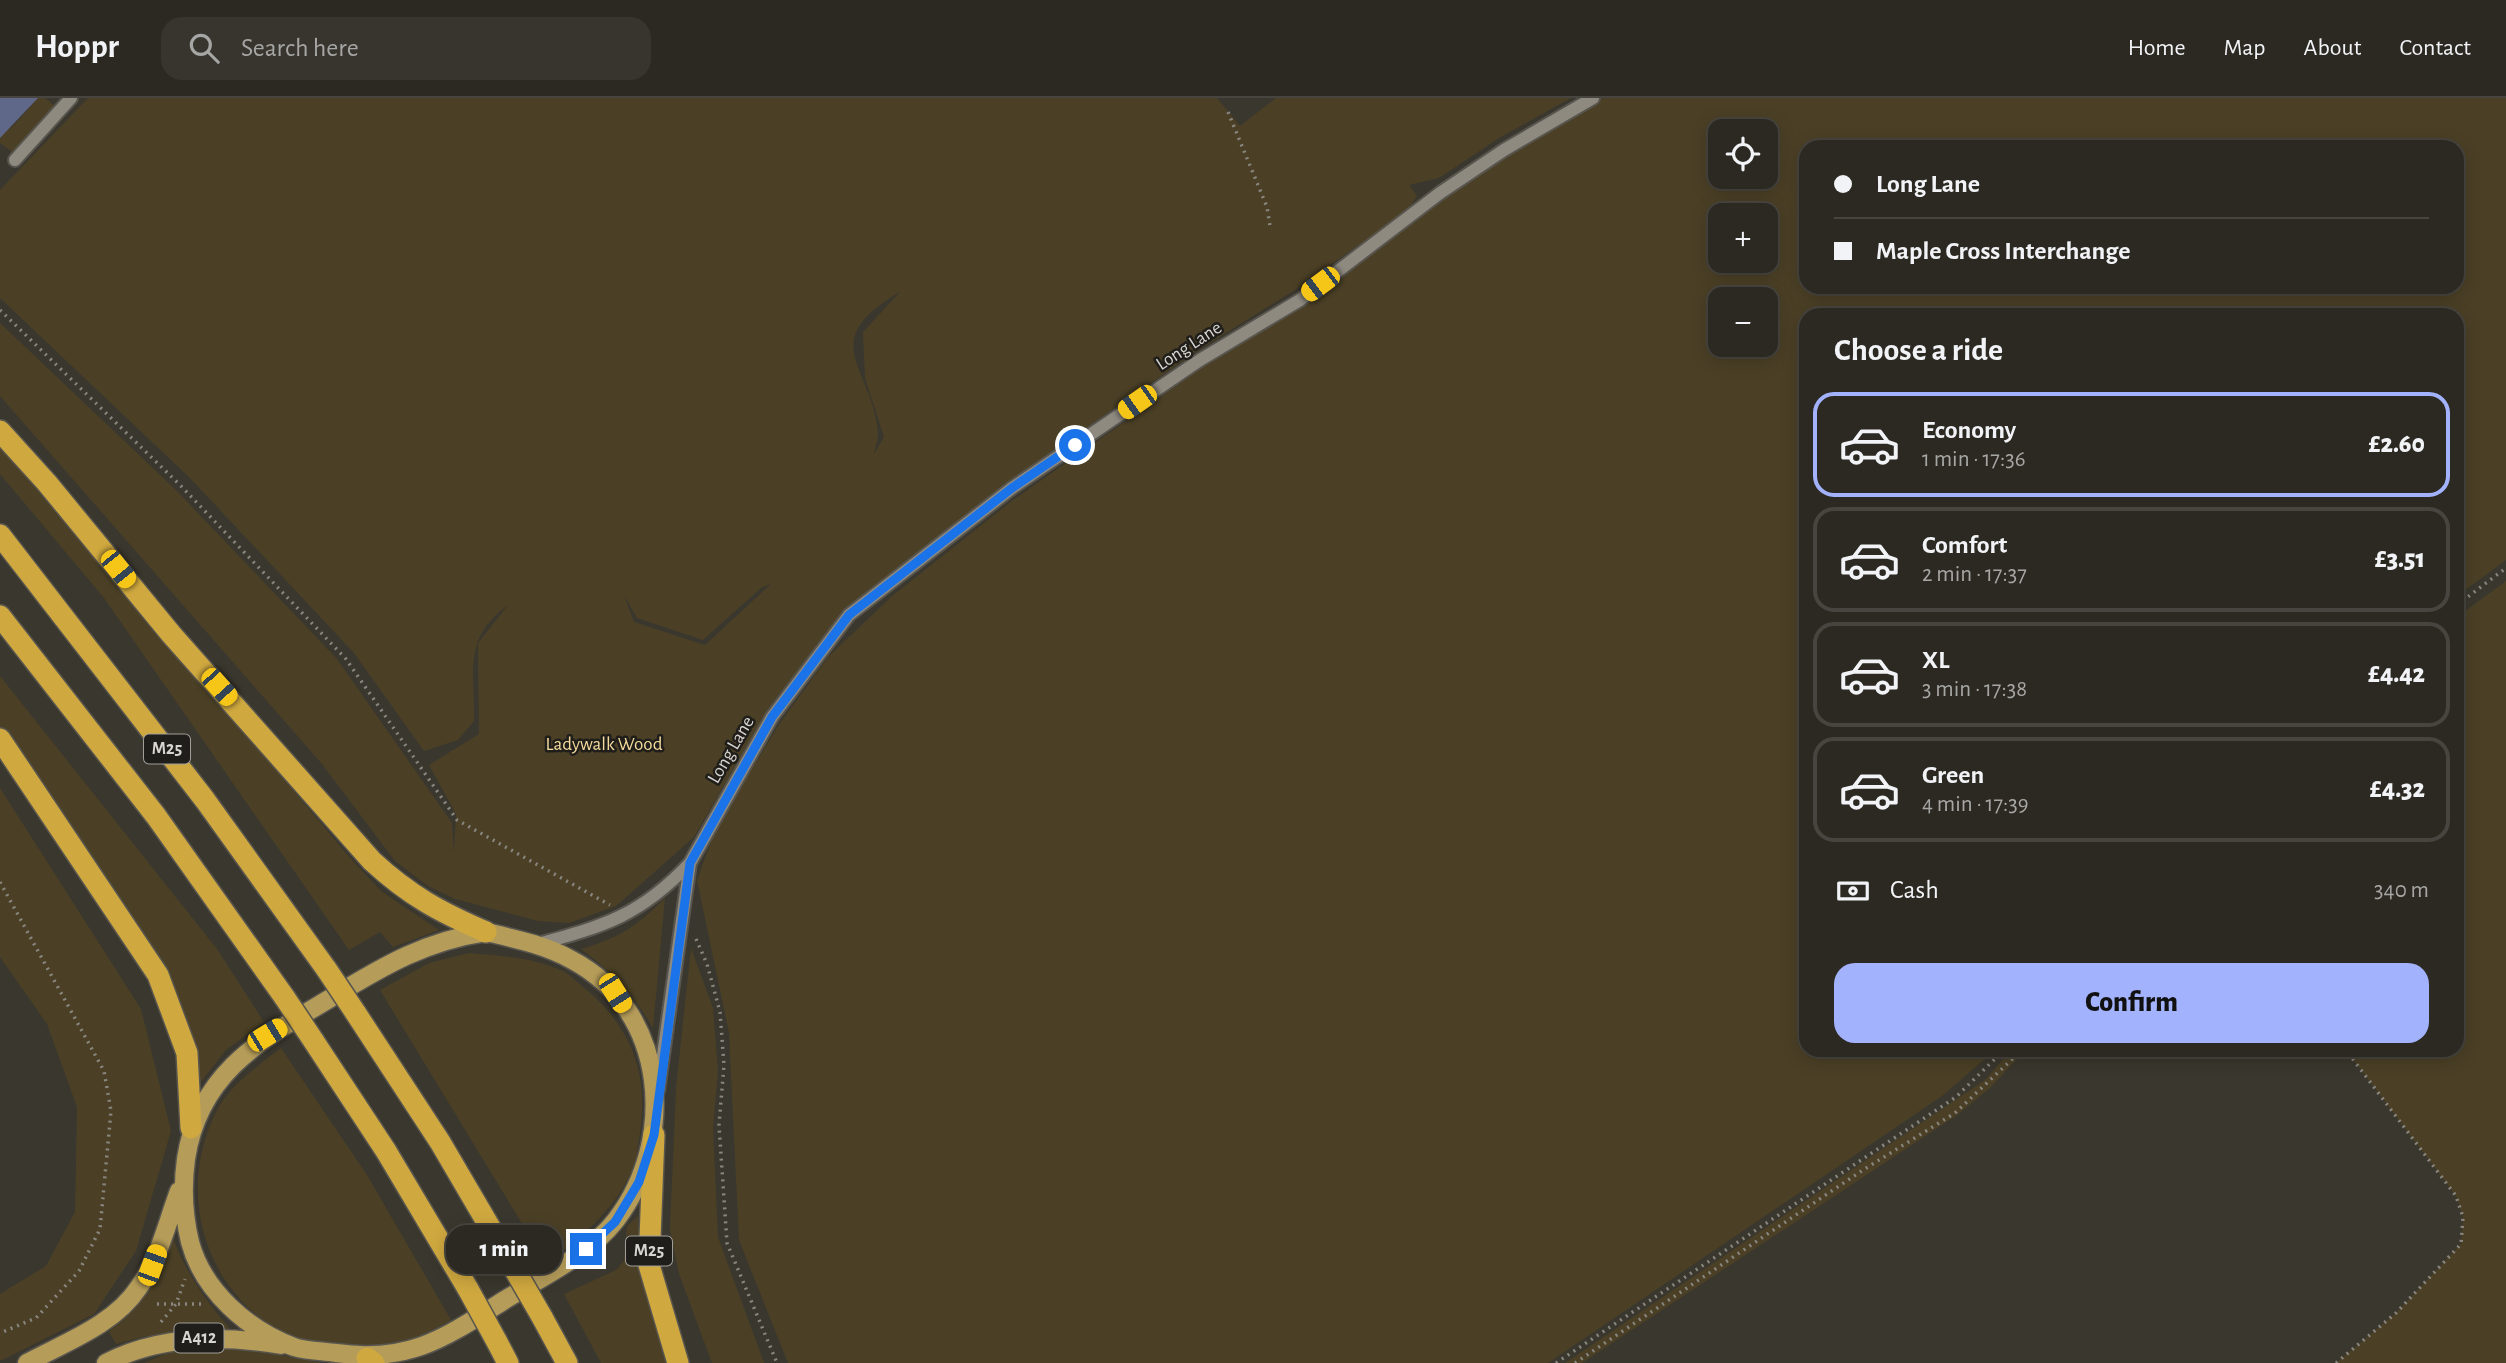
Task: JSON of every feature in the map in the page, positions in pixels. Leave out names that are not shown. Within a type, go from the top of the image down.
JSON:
[{"type":"highway","points":[[0,431],[47,483],[171,634],[372,861],[404,891],[449,916],[486,932]]},
{"type":"highway","name":"M25","points":[[0,535],[205,800],[327,970],[440,1142],[567,1363]]},
{"type":"highway","name":"M25","points":[[0,616],[61,690],[156,816],[285,998],[386,1151],[468,1289],[508,1363]]},
{"type":"highway","points":[[0,739],[158,975],[172,1006],[187,1053],[191,1128]]},
{"type":"highway","name":"M25","points":[[654,1135],[649,1265],[678,1363]]},
{"type":"main road","points":[[486,932],[538,944],[575,961],[615,993],[642,1036],[652,1067],[656,1100],[654,1135],[639,1182],[615,1222],[586,1249],[450,1335],[412,1352],[371,1361],[295,1347],[250,1322],[228,1306],[213,1289],[194,1254],[184,1215],[184,1177],[191,1128],[216,1084],[230,1066],[267,1035],[391,961],[438,941],[486,932]]},
{"type":"main road","points":[[27,1363],[99,1324],[120,1309],[139,1288],[152,1265],[184,1177]]},
{"type":"main road","name":"A412","points":[[106,1363],[145,1347],[192,1338],[252,1340],[295,1347]]},
{"type":"street","points":[[15,160],[71,98]]},
{"type":"street","name":"Long Lane","points":[[656,1100],[670,1021],[678,933],[690,863],[772,717],[849,615],[1023,481],[1200,360],[1300,300],[1440,193],[1504,150],[1594,98]]},
{"type":"street","name":"Long Lane","points":[[538,944],[628,915],[690,863]]},
{"type":"path","points":[[1228,113],[1267,207],[1270,226]]},
{"type":"path","points":[[0,310],[181,486],[346,659],[457,820],[628,915]]},
{"type":"path","points":[[2464,600],[2506,568]]},
{"type":"path","points":[[0,882],[104,1071],[111,1111],[100,1228],[79,1271],[36,1318],[0,1333]]},
{"type":"path","points":[[678,933],[694,935],[707,964],[720,1012],[724,1065],[719,1125],[727,1243],[777,1363]]},
{"type":"path","points":[[1556,1363],[1956,1097],[1997,1057]]},
{"type":"path","points":[[1575,1363],[1863,1170],[1955,1113],[2015,1057]]},
{"type":"path","points":[[2336,1363],[2396,1313],[2461,1244],[2463,1217],[2456,1196],[2351,1057]]},
{"type":"path","points":[[161,1322],[176,1304],[194,1254]]},
{"type":"path","points":[[157,1304],[228,1306]]},
{"type":"green space","points":[[34,98],[45,98],[57,108],[15,154],[0,143],[0,133],[11,128],[34,103]]},
{"type":"green space","name":"Ladywalk Wood","points":[[88,98],[1217,98],[1240,126],[1276,98],[1571,98],[1499,138],[1439,178],[1409,185],[1417,196],[1407,211],[1295,290],[1197,351],[1009,481],[845,609],[768,709],[694,837],[616,906],[569,923],[538,921],[455,899],[428,886],[395,861],[322,764],[0,396],[0,323],[177,491],[337,659],[452,823],[454,852],[456,814],[429,765],[479,734],[478,643],[508,605],[483,630],[477,643],[473,671],[474,721],[458,740],[424,751],[354,653],[190,478],[0,298],[0,190]],"holes":[[[900,292],[863,332],[865,378],[884,437],[874,454],[878,433],[874,411],[855,357],[854,342],[859,326],[874,310]],[[771,584],[705,645],[634,622],[624,595],[637,618],[703,640],[761,588]]]},
{"type":"green space","points":[[1603,98],[2506,98],[2506,560],[2464,591],[2464,308],[1799,308],[1799,1057],[1987,1057],[1942,1096],[1548,1363],[788,1363],[739,1240],[729,1033],[697,880],[716,828],[780,723],[829,656],[891,597],[1013,500],[1203,367],[1290,315],[1500,158]]},
{"type":"green space","points":[[0,447],[49,500],[351,859],[382,892],[439,930],[393,947],[380,932],[349,950],[104,598],[0,474]]},
{"type":"green space","points":[[2506,581],[2506,1363],[2336,1363],[2396,1313],[2461,1244],[2463,1217],[2456,1196],[2351,1057],[2464,1057],[2464,612]]},
{"type":"green space","points":[[0,676],[217,949],[264,1022],[226,1050],[200,1083],[191,1034],[0,735]]},
{"type":"green space","points":[[0,788],[141,1009],[171,1131],[136,1251],[94,1314],[0,1361],[0,1294],[46,1266],[75,1212],[77,1107],[47,1024],[0,957]]},
{"type":"green space","points":[[665,898],[653,1028],[622,985],[581,949],[627,930]]},
{"type":"green space","points":[[691,948],[713,1008],[718,1071],[713,1128],[718,1237],[764,1363],[712,1363],[679,1274],[670,1229],[676,1088]]},
{"type":"green space","points":[[469,953],[529,960],[552,966],[570,975],[604,1006],[617,1023],[635,1058],[640,1076],[642,1117],[632,1171],[615,1199],[595,1223],[546,1263],[380,990],[429,963]]},
{"type":"green space","points":[[281,1048],[367,1175],[451,1320],[412,1341],[390,1347],[343,1347],[312,1344],[293,1338],[256,1315],[234,1292],[217,1265],[205,1236],[199,1205],[198,1173],[205,1141],[217,1110],[229,1092]]},
{"type":"green space","points":[[2005,1057],[2019,1057],[1991,1087],[1957,1115],[1582,1363],[1565,1363],[1985,1080]]},
{"type":"green space","points":[[638,1216],[640,1276],[672,1363],[601,1363],[564,1294],[616,1270],[624,1261],[627,1226]]},
{"type":"green space","points":[[171,1233],[197,1285],[232,1331],[146,1336],[116,1344],[109,1332],[147,1287]]},
{"type":"green space","points":[[247,1348],[322,1363],[144,1363],[172,1351]]},
{"type":"building","points":[[0,98],[38,98],[0,138]]},
{"type":"route","points":[[586,1249],[615,1222],[639,1182],[654,1135],[656,1100],[670,1021],[678,933],[690,863],[772,717],[849,615],[1012,488],[1075,445]]}]
